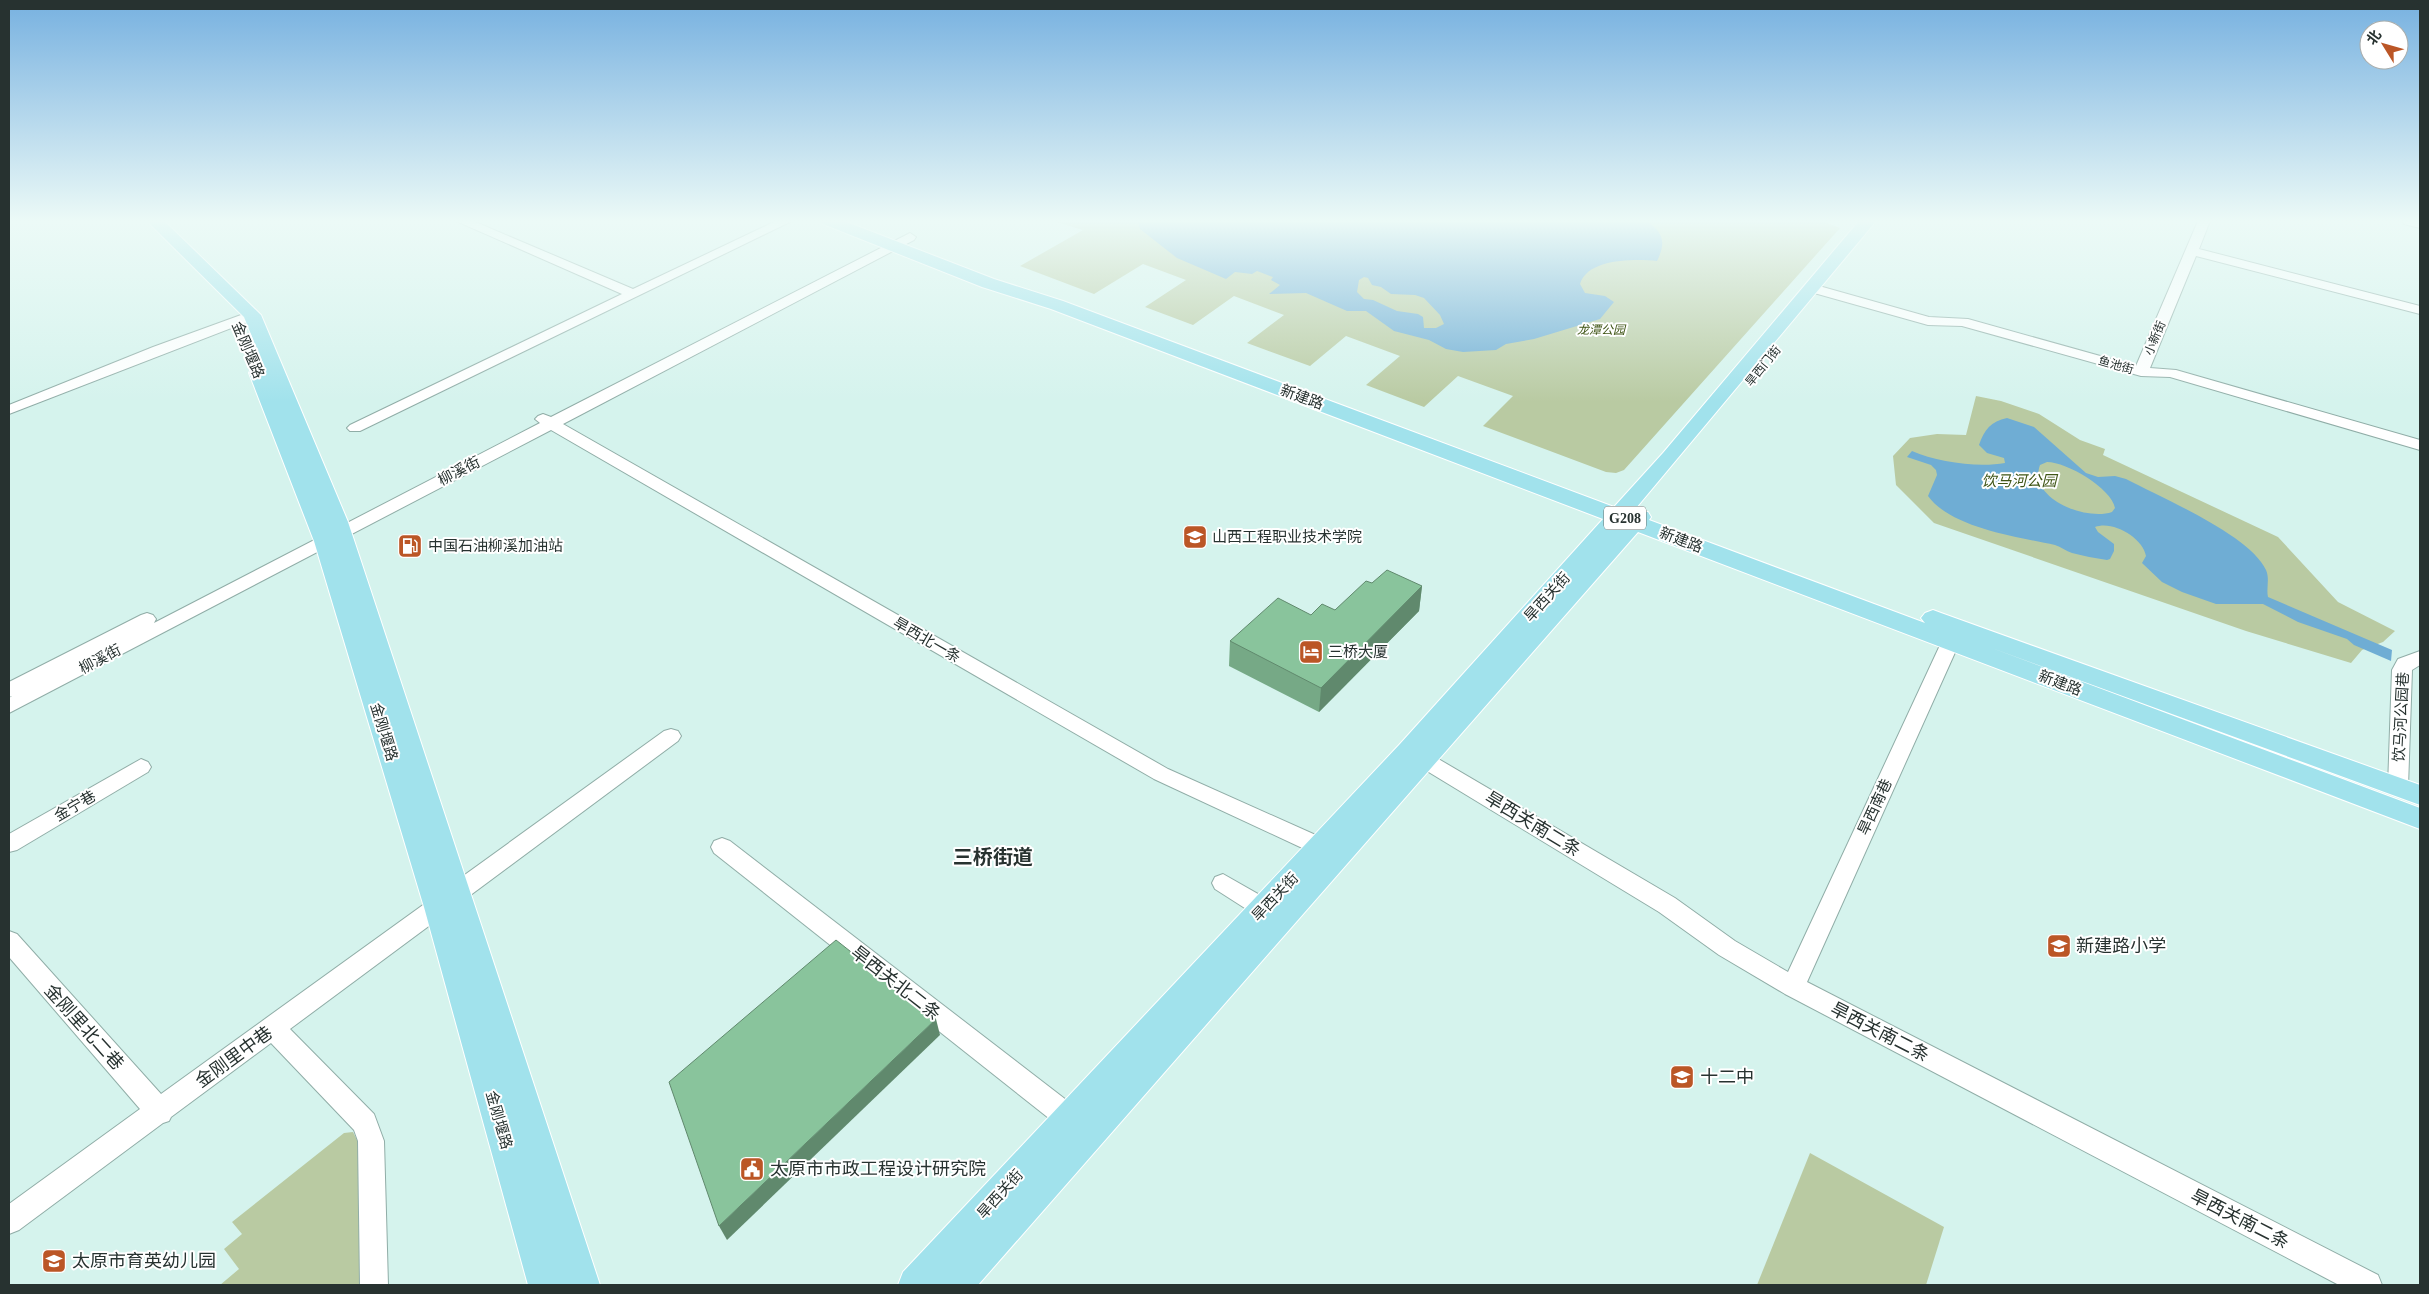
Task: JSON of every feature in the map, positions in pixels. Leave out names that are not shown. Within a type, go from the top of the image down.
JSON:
[{"type":"main road","name":"金刚堰路","points":[[205,281],[245,318]]},
{"type":"main road","points":[[211,281],[245,318],[331,531],[448,900],[582,1285]]},
{"type":"main road","name":"新建路","points":[[1008,281],[1954,634],[2420,819]]},
{"type":"main road","name":"旱西门街","points":[[1818,290],[1824,281]]},
{"type":"main road","name":"旱西门街","points":[[1632,513],[1826,281]]},
{"type":"main road","name":"旱西关街","points":[[954,1285],[1272,914],[1417,755],[1632,513]]},
{"type":"main road","name":"新建路","points":[[1954,634],[2409,791]]},
{"type":"main road","name":"旱西关街","points":[[916,1285],[1069,1118],[1272,914],[1320,847],[1417,755]]},
{"type":"main road","name":"金刚堰路","points":[[448,900],[546,1285]]},
{"type":"street","points":[[603,281],[633,294]]},
{"type":"street","points":[[355,428],[659,281]]},
{"type":"street","name":"柳溪街","points":[[9,690],[331,531],[817,281]]},
{"type":"street","name":"小新街","points":[[2141,372],[2179,281]]},
{"type":"street","points":[[2309,281],[2420,310]]},
{"type":"street","name":"鱼池街","points":[[1818,290],[1928,321],[1963,322],[2141,372],[2171,373],[2420,445]]},
{"type":"street","points":[[9,410],[245,318]]},
{"type":"street","name":"旱西北一条","points":[[546,421],[1161,774],[1320,847]]},
{"type":"street","name":"柳溪街","points":[[9,706],[331,531]]},
{"type":"street","name":"旱西南巷","points":[[1793,987],[1954,634]]},
{"type":"street","name":"饮马河公园巷","points":[[2409,791],[2415,664]]},
{"type":"street","name":"金刚里中巷","points":[[9,1220],[160,1112],[671,736]]},
{"type":"street","name":"旱西关南二条","points":[[1417,755],[1667,905],[1727,948],[1793,987],[2368,1285]]},
{"type":"street","name":"金宁巷","points":[[9,844],[141,767]]},
{"type":"street","name":"旱西关北二条","points":[[722,847],[1069,1118]]},
{"type":"street","points":[[1223,883],[1272,914]]},
{"type":"street","name":"金刚里北二巷","points":[[9,941],[160,1112]]},
{"type":"street","points":[[273,1028],[364,1123],[371,1141],[374,1285]]},
{"type":"green space","points":[[1061,281],[1115,281],[1094,294]]},
{"type":"green space","name":"龙潭公园","points":[[1184,281],[1792,281],[1624,470],[1616,473],[1606,472],[1483,426],[1513,396],[1458,376],[1424,407],[1366,385],[1400,356],[1346,336],[1310,366],[1247,343],[1284,315],[1234,296],[1193,325],[1145,307]]},
{"type":"green space","name":"饮马河公园","points":[[1976,396],[2001,401],[2039,414],[2080,440],[2105,449],[2103,455],[2278,537],[2338,602],[2395,631],[2383,642],[2362,650],[2351,663],[2246,631],[1934,523],[1896,485],[1893,456],[1910,438],[1937,434],[1966,435]]},
{"type":"green space","points":[[353,1132],[358,1142],[360,1160],[362,1285],[220,1285],[239,1269],[224,1249],[242,1234],[232,1222],[344,1133]]},
{"type":"green space","points":[[1810,1153],[1944,1227],[1926,1285],[1757,1285]]},
{"type":"water","points":[[1273,281],[1359,281],[1357,292],[1364,299],[1373,300],[1397,311],[1418,314],[1423,317],[1424,328],[1436,328],[1444,324],[1440,315],[1424,298],[1415,295],[1391,294],[1381,287],[1372,285],[1370,281],[1581,281],[1580,284],[1585,293],[1605,296],[1614,302],[1600,319],[1534,339],[1506,344],[1496,350],[1463,352],[1446,349],[1429,340],[1394,331],[1366,311],[1347,311],[1306,293],[1269,294],[1280,285]]},
{"type":"water","points":[[2007,418],[2034,427],[2086,473],[2098,477],[2115,476],[2126,479],[2203,518],[2224,531],[2257,557],[2266,570],[2268,597],[2392,650],[2391,661],[2354,645],[2347,639],[2298,622],[2263,604],[2216,604],[2182,592],[2162,582],[2142,563],[2146,556],[2144,549],[2133,537],[2118,528],[2102,525],[2095,527],[2098,532],[2114,544],[2114,551],[2110,559],[2107,560],[2076,554],[2055,545],[1986,530],[1952,516],[1928,496],[1937,475],[1936,470],[1931,465],[1907,457],[1912,451],[1958,463],[1983,465],[2005,463],[2004,458],[1987,453],[1979,445],[1989,427],[2001,419]],"holes":[[[2047,462],[2056,463],[2076,471],[2106,492],[2115,508],[2112,512],[2101,514],[2075,510],[2062,505],[2051,497],[2043,488],[2039,477],[2040,465]]]},
{"type":"building","points":[[1387,570],[1422,586],[1321,688],[1230,641],[1278,598],[1311,615],[1322,604],[1335,610],[1366,581],[1372,583]]},
{"type":"building","name":"太原市市政工程设计研究院","points":[[836,940],[936,1019],[719,1226],[669,1082]]},
{"type":"place","name":"山西工程职业技术学院","points":[[1195,537]]},
{"type":"place","name":"中国石油柳溪加油站","points":[[410,546]]},
{"type":"place","name":"三桥大厦","points":[[1311,652]]},
{"type":"place","name":"新建路小学","points":[[2059,946]]},
{"type":"place","name":"十二中","points":[[1682,1077]]},
{"type":"place","name":"太原市市政工程设计研究院","points":[[752,1169]]},
{"type":"place","name":"太原市育英幼儿园","points":[[54,1261]]},
{"type":"district","name":"三桥街道","points":[[993,857]]}]
